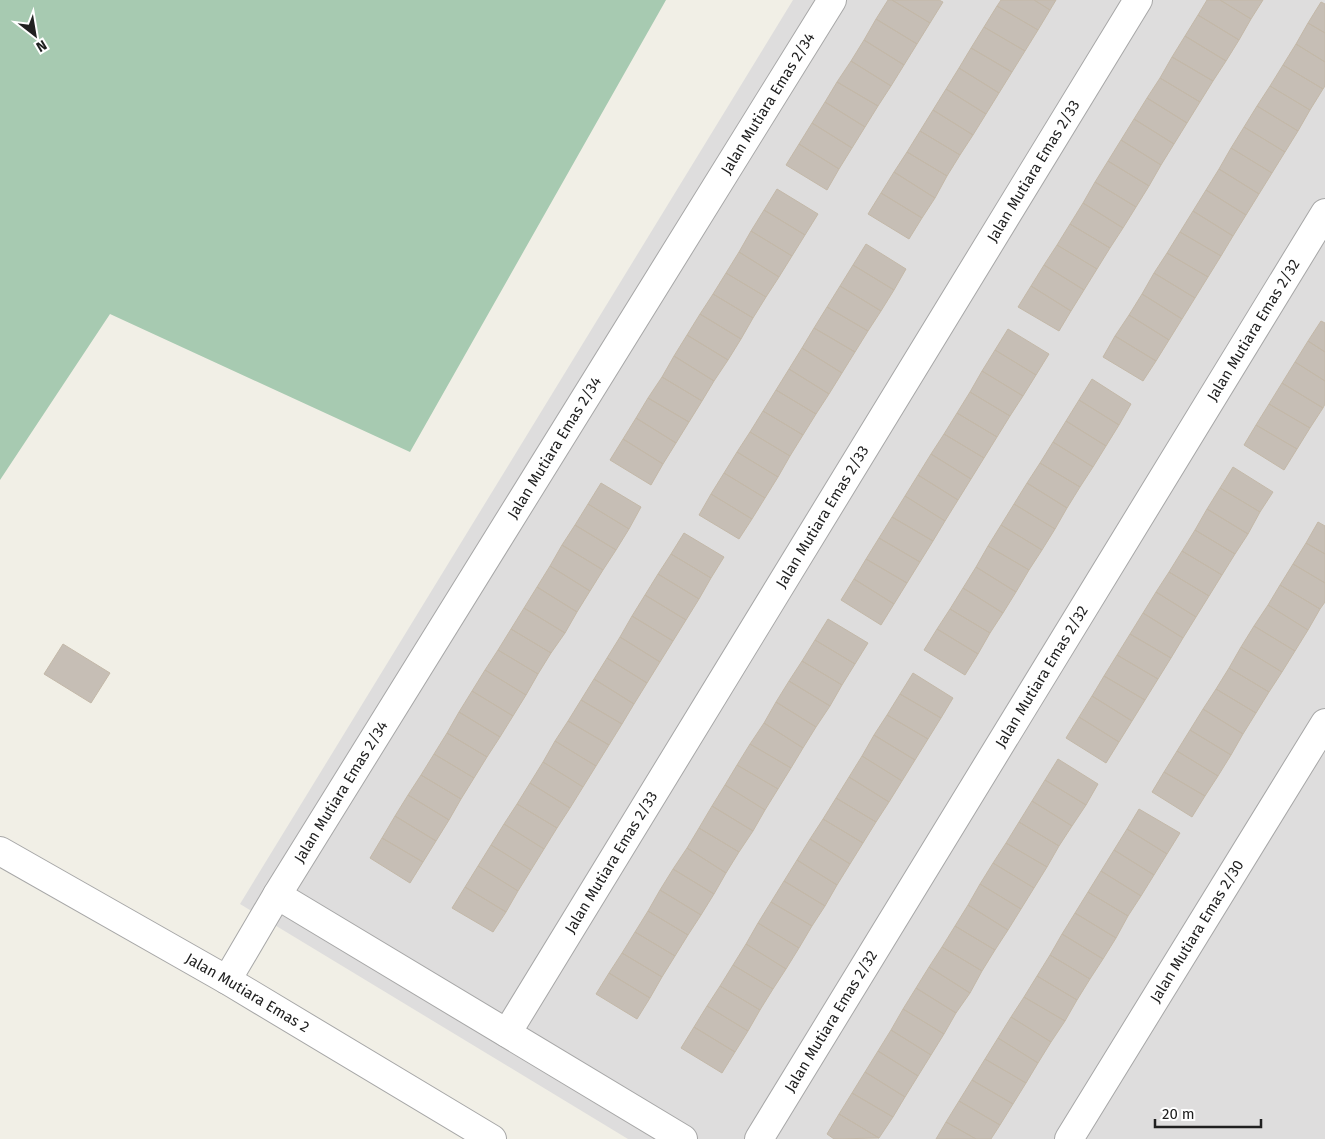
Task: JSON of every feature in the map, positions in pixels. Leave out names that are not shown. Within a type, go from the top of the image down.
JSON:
[{"type":"street","name":"Jalan Mutiara Emas 2/34","points":[[227,980],[277,895],[832,0]]},
{"type":"street","name":"Jalan Mutiara Emas 2/33","points":[[506,1033],[1138,0]]},
{"type":"street","name":"Jalan Mutiara Emas 2/32","points":[[759,1139],[1325,214]]},
{"type":"street","name":"Jalan Mutiara Emas 2/30","points":[[1069,1139],[1325,723]]},
{"type":"street","name":"Jalan Mutiara Emas 2","points":[[0,851],[227,980],[492,1139]]},
{"type":"street","points":[[277,895],[683,1139]]},
{"type":"shaded area","points":[[793,0],[1325,0],[1325,1139],[628,1139],[240,904]]},
{"type":"green space","points":[[0,0],[666,0],[410,452],[110,314],[0,480]]},
{"type":"building","points":[[888,0],[892,0],[930,23],[917,44],[876,19]]},
{"type":"building","points":[[892,0],[939,0],[943,2],[930,23]]},
{"type":"building","points":[[1001,0],[1034,0],[1050,10],[1038,30],[997,6]]},
{"type":"building","points":[[1034,0],[1056,0],[1050,10]]},
{"type":"building","points":[[1207,0],[1220,0],[1251,19],[1239,40],[1198,15]]},
{"type":"building","points":[[1220,0],[1263,0],[1251,19]]},
{"type":"building","points":[[1321,2],[1325,4],[1325,33],[1308,23]]},
{"type":"building","points":[[997,6],[1038,30],[1025,51],[984,27]]},
{"type":"building","points":[[1198,15],[1239,40],[1226,61],[1185,36]]},
{"type":"building","points":[[876,19],[917,44],[904,65],[864,40]]},
{"type":"building","points":[[1308,23],[1325,33],[1325,62],[1296,44]]},
{"type":"building","points":[[984,27],[1025,51],[1012,72],[971,48]]},
{"type":"building","points":[[1185,36],[1226,61],[1213,81],[1172,57]]},
{"type":"building","points":[[864,40],[904,65],[891,86],[851,61]]},
{"type":"building","points":[[1296,44],[1325,62],[1325,86],[1323,89],[1283,65]]},
{"type":"building","points":[[971,48],[1012,72],[999,93],[959,68]]},
{"type":"building","points":[[1172,57],[1213,81],[1200,102],[1160,78]]},
{"type":"building","points":[[851,61],[891,86],[878,106],[837,82]]},
{"type":"building","points":[[1283,65],[1323,89],[1310,110],[1270,86]]},
{"type":"building","points":[[959,68],[999,93],[986,114],[946,89]]},
{"type":"building","points":[[1160,78],[1200,102],[1187,123],[1147,98]]},
{"type":"building","points":[[837,82],[878,106],[865,127],[825,102]]},
{"type":"building","points":[[1270,86],[1310,110],[1298,131],[1257,106]]},
{"type":"building","points":[[946,89],[986,114],[973,135],[933,110]]},
{"type":"building","points":[[1147,98],[1187,123],[1174,144],[1134,119]]},
{"type":"building","points":[[825,102],[865,127],[852,148],[812,123]]},
{"type":"building","points":[[1257,106],[1298,131],[1285,152],[1244,127]]},
{"type":"building","points":[[933,110],[973,135],[960,155],[920,131]]},
{"type":"building","points":[[1134,119],[1174,144],[1161,165],[1121,140]]},
{"type":"building","points":[[812,123],[852,148],[839,169],[799,144]]},
{"type":"building","points":[[1244,127],[1285,152],[1272,173],[1231,148]]},
{"type":"building","points":[[920,131],[960,155],[947,176],[907,152]]},
{"type":"building","points":[[1121,140],[1161,165],[1149,186],[1108,161]]},
{"type":"building","points":[[799,144],[839,169],[827,190],[786,165]]},
{"type":"building","points":[[1231,148],[1272,173],[1259,194],[1219,169]]},
{"type":"building","points":[[907,152],[947,176],[935,198],[894,172]]},
{"type":"building","points":[[1108,161],[1149,186],[1136,207],[1095,182]]},
{"type":"building","points":[[1219,169],[1259,194],[1246,215],[1206,190]]},
{"type":"building","points":[[894,172],[935,198],[922,218],[881,193]]},
{"type":"building","points":[[1095,182],[1136,207],[1123,228],[1083,203]]},
{"type":"building","points":[[777,189],[818,214],[805,235],[764,210]]},
{"type":"building","points":[[1206,190],[1246,215],[1233,236],[1193,211]]},
{"type":"building","points":[[881,193],[922,218],[909,239],[868,214]]},
{"type":"building","points":[[1083,203],[1123,228],[1110,248],[1070,224]]},
{"type":"building","points":[[764,210],[805,235],[792,256],[751,231]]},
{"type":"building","points":[[1193,211],[1233,236],[1221,256],[1180,232]]},
{"type":"building","points":[[1070,224],[1110,248],[1097,269],[1057,245]]},
{"type":"building","points":[[751,231],[792,256],[779,277],[739,252]]},
{"type":"building","points":[[1180,232],[1221,256],[1208,277],[1167,253]]},
{"type":"building","points":[[866,244],[906,269],[894,290],[853,265]]},
{"type":"building","points":[[1057,245],[1097,269],[1084,290],[1044,265]]},
{"type":"building","points":[[739,252],[779,277],[766,297],[726,273]]},
{"type":"building","points":[[1167,253],[1208,277],[1195,298],[1154,273]]},
{"type":"building","points":[[853,265],[894,290],[881,311],[840,286]]},
{"type":"building","points":[[1044,265],[1084,290],[1071,311],[1031,286]]},
{"type":"building","points":[[726,273],[766,297],[753,318],[713,294]]},
{"type":"building","points":[[1154,273],[1195,298],[1182,319],[1142,294]]},
{"type":"building","points":[[840,286],[881,311],[868,331],[827,307]]},
{"type":"building","points":[[1031,286],[1071,311],[1059,331],[1018,307]]},
{"type":"building","points":[[713,294],[753,318],[741,339],[700,314]]},
{"type":"building","points":[[1142,294],[1182,319],[1169,340],[1129,315]]},
{"type":"building","points":[[827,307],[868,331],[855,352],[814,328]]},
{"type":"building","points":[[700,314],[741,339],[728,360],[687,335]]},
{"type":"building","points":[[1129,315],[1169,340],[1156,361],[1115,336]]},
{"type":"building","points":[[1321,321],[1325,323],[1325,352],[1308,341]]},
{"type":"building","points":[[814,328],[855,352],[842,373],[802,348]]},
{"type":"building","points":[[1008,329],[1049,354],[1036,375],[995,350]]},
{"type":"building","points":[[687,335],[728,360],[714,381],[674,356]]},
{"type":"building","points":[[1115,336],[1156,361],[1143,381],[1103,357]]},
{"type":"building","points":[[1308,341],[1325,352],[1325,381],[1295,362]]},
{"type":"building","points":[[802,348],[842,373],[829,394],[789,369]]},
{"type":"building","points":[[995,350],[1036,375],[1023,396],[982,371]]},
{"type":"building","points":[[674,356],[714,381],[702,401],[662,377]]},
{"type":"building","points":[[1295,362],[1325,381],[1325,404],[1323,408],[1282,383]]},
{"type":"building","points":[[789,369],[829,394],[816,414],[776,390]]},
{"type":"building","points":[[982,371],[1023,396],[1010,416],[970,392]]},
{"type":"building","points":[[662,377],[702,401],[689,422],[648,398]]},
{"type":"building","points":[[1092,379],[1131,404],[1119,425],[1079,400]]},
{"type":"building","points":[[1282,383],[1323,408],[1310,428],[1269,404]]},
{"type":"building","points":[[776,390],[816,414],[803,435],[763,411]]},
{"type":"building","points":[[970,392],[1010,416],[997,437],[957,413]]},
{"type":"building","points":[[648,398],[689,422],[676,443],[636,418]]},
{"type":"building","points":[[1079,400],[1119,425],[1106,446],[1066,421]]},
{"type":"building","points":[[1269,404],[1310,428],[1297,449],[1256,425]]},
{"type":"building","points":[[763,411],[803,435],[790,456],[750,432]]},
{"type":"building","points":[[957,413],[997,437],[984,458],[944,434]]},
{"type":"building","points":[[636,418],[676,443],[663,464],[623,439]]},
{"type":"building","points":[[1066,421],[1106,446],[1093,467],[1053,442]]},
{"type":"building","points":[[1256,425],[1297,449],[1284,470],[1244,445]]},
{"type":"building","points":[[750,432],[790,456],[778,477],[737,452]]},
{"type":"building","points":[[944,434],[984,458],[971,479],[931,454]]},
{"type":"building","points":[[623,439],[663,464],[651,485],[610,460]]},
{"type":"building","points":[[1053,442],[1093,467],[1080,487],[1040,463]]},
{"type":"building","points":[[737,452],[778,477],[765,498],[724,473]]},
{"type":"building","points":[[931,454],[971,479],[958,500],[918,475]]},
{"type":"building","points":[[1040,463],[1080,487],[1067,508],[1027,483]]},
{"type":"building","points":[[1233,467],[1273,492],[1260,512],[1220,488]]},
{"type":"building","points":[[724,473],[765,498],[752,519],[711,494]]},
{"type":"building","points":[[918,475],[958,500],[945,521],[905,496]]},
{"type":"building","points":[[601,483],[641,507],[629,529],[588,504]]},
{"type":"building","points":[[1027,483],[1067,508],[1055,529],[1014,504]]},
{"type":"building","points":[[1220,488],[1260,512],[1248,534],[1207,509]]},
{"type":"building","points":[[711,494],[752,519],[739,539],[699,515]]},
{"type":"building","points":[[905,496],[945,521],[933,541],[892,517]]},
{"type":"building","points":[[588,504],[629,529],[616,550],[575,525]]},
{"type":"building","points":[[1014,504],[1055,529],[1042,550],[1001,525]]},
{"type":"building","points":[[1207,509],[1248,534],[1235,554],[1195,530]]},
{"type":"building","points":[[892,517],[933,541],[920,562],[879,538]]},
{"type":"building","points":[[1318,522],[1325,526],[1325,554],[1306,543]]},
{"type":"building","points":[[575,525],[616,550],[603,570],[562,545]]},
{"type":"building","points":[[1001,525],[1042,550],[1029,570],[988,546]]},
{"type":"building","points":[[1195,530],[1235,554],[1222,575],[1182,551]]},
{"type":"building","points":[[684,533],[724,557],[711,578],[671,554]]},
{"type":"building","points":[[879,538],[920,562],[907,583],[866,559]]},
{"type":"building","points":[[1306,543],[1325,554],[1325,583],[1293,564]]},
{"type":"building","points":[[562,545],[603,570],[590,591],[550,566]]},
{"type":"building","points":[[988,546],[1029,570],[1016,592],[976,567]]},
{"type":"building","points":[[1182,551],[1222,575],[1209,596],[1169,572]]},
{"type":"building","points":[[671,554],[711,578],[699,599],[658,574]]},
{"type":"building","points":[[866,559],[907,583],[894,604],[854,579]]},
{"type":"building","points":[[1293,564],[1325,583],[1325,602],[1320,609],[1280,585]]},
{"type":"building","points":[[550,566],[590,591],[577,612],[537,587]]},
{"type":"building","points":[[976,567],[1016,592],[1003,613],[963,588]]},
{"type":"building","points":[[1169,572],[1209,596],[1196,617],[1156,592]]},
{"type":"building","points":[[658,574],[699,599],[686,620],[645,595]]},
{"type":"building","points":[[854,579],[894,604],[881,625],[841,600]]},
{"type":"building","points":[[1280,585],[1320,609],[1308,630],[1268,605]]},
{"type":"building","points":[[537,587],[577,612],[565,633],[524,608]]},
{"type":"building","points":[[963,588],[1003,613],[990,633],[950,609]]},
{"type":"building","points":[[1156,592],[1196,617],[1183,638],[1143,613]]},
{"type":"building","points":[[645,595],[686,620],[673,641],[632,616]]},
{"type":"building","points":[[1268,605],[1308,630],[1295,651],[1254,626]]},
{"type":"building","points":[[524,608],[565,633],[551,653],[511,629]]},
{"type":"building","points":[[950,609],[990,633],[978,654],[937,629]]},
{"type":"building","points":[[1143,613],[1183,638],[1171,658],[1130,634]]},
{"type":"building","points":[[632,616],[673,641],[660,662],[620,637]]},
{"type":"building","points":[[828,619],[868,643],[855,664],[815,640]]},
{"type":"building","points":[[1254,626],[1295,651],[1282,672],[1241,647]]},
{"type":"building","points":[[511,629],[551,653],[538,674],[498,650]]},
{"type":"building","points":[[937,629],[978,654],[965,675],[924,650]]},
{"type":"building","points":[[1130,634],[1171,658],[1158,679],[1117,655]]},
{"type":"building","points":[[620,637],[660,662],[647,683],[607,658]]},
{"type":"building","points":[[815,640],[855,664],[842,685],[802,661]]},
{"type":"building","points":[[63,644],[110,673],[91,703],[44,674]]},
{"type":"building","points":[[1241,647],[1282,672],[1269,692],[1229,668]]},
{"type":"building","points":[[498,650],[538,674],[526,695],[485,670]]},
{"type":"building","points":[[1117,655],[1158,679],[1145,700],[1104,676]]},
{"type":"building","points":[[607,658],[647,683],[634,704],[594,679]]},
{"type":"building","points":[[802,661],[842,685],[830,706],[789,681]]},
{"type":"building","points":[[1229,668],[1269,692],[1256,713],[1216,689]]},
{"type":"building","points":[[485,670],[526,695],[513,716],[472,691]]},
{"type":"building","points":[[913,673],[953,698],[941,718],[900,694]]},
{"type":"building","points":[[1104,676],[1145,700],[1132,721],[1092,696]]},
{"type":"building","points":[[594,679],[634,704],[622,724],[581,700]]},
{"type":"building","points":[[789,681],[830,706],[816,727],[776,702]]},
{"type":"building","points":[[1216,689],[1256,713],[1243,734],[1203,709]]},
{"type":"building","points":[[472,691],[513,716],[500,737],[459,712]]},
{"type":"building","points":[[900,694],[941,718],[928,739],[887,715]]},
{"type":"building","points":[[1092,696],[1132,721],[1119,742],[1079,717]]},
{"type":"building","points":[[581,700],[622,724],[609,745],[568,721]]},
{"type":"building","points":[[776,702],[816,727],[803,748],[764,723]]},
{"type":"building","points":[[1203,709],[1243,734],[1231,755],[1190,730]]},
{"type":"building","points":[[459,712],[500,737],[487,757],[447,733]]},
{"type":"building","points":[[887,715],[928,739],[915,760],[874,735]]},
{"type":"building","points":[[1079,717],[1119,742],[1106,763],[1066,738]]},
{"type":"building","points":[[568,721],[609,745],[596,766],[555,741]]},
{"type":"building","points":[[764,723],[803,748],[791,768],[750,744]]},
{"type":"building","points":[[1190,730],[1231,755],[1218,776],[1177,751]]},
{"type":"building","points":[[447,733],[487,757],[474,778],[434,754]]},
{"type":"building","points":[[874,735],[915,760],[902,781],[862,756]]},
{"type":"building","points":[[555,741],[596,766],[583,787],[543,762]]},
{"type":"building","points":[[750,744],[791,768],[778,789],[737,765]]},
{"type":"building","points":[[1177,751],[1218,776],[1205,796],[1164,772]]},
{"type":"building","points":[[434,754],[474,778],[461,799],[421,775]]},
{"type":"building","points":[[862,756],[902,781],[889,802],[849,777]]},
{"type":"building","points":[[1058,759],[1098,784],[1086,805],[1045,780]]},
{"type":"building","points":[[543,762],[583,787],[570,808],[530,783]]},
{"type":"building","points":[[737,765],[778,789],[765,810],[725,785]]},
{"type":"building","points":[[1164,772],[1205,796],[1192,817],[1152,792]]},
{"type":"building","points":[[421,775],[461,799],[449,820],[408,795]]},
{"type":"building","points":[[849,777],[889,802],[876,822],[836,798]]},
{"type":"building","points":[[1045,780],[1086,805],[1072,826],[1032,801]]},
{"type":"building","points":[[530,783],[570,808],[557,828],[517,804]]},
{"type":"building","points":[[725,785],[765,810],[753,831],[712,806]]},
{"type":"building","points":[[408,795],[449,820],[436,841],[395,816]]},
{"type":"building","points":[[836,798],[876,822],[863,843],[823,819]]},
{"type":"building","points":[[1032,801],[1072,826],[1059,846],[1019,822]]},
{"type":"building","points":[[517,804],[557,828],[544,849],[504,824]]},
{"type":"building","points":[[712,806],[753,831],[739,852],[699,828]]},
{"type":"building","points":[[1139,809],[1180,833],[1167,854],[1127,829]]},
{"type":"building","points":[[395,816],[436,841],[423,862],[382,838]]},
{"type":"building","points":[[823,819],[863,843],[850,864],[810,839]]},
{"type":"building","points":[[1019,822],[1059,846],[1047,867],[1006,843]]},
{"type":"building","points":[[504,824],[544,849],[531,870],[491,845]]},
{"type":"building","points":[[699,828],[739,852],[726,873],[687,848]]},
{"type":"building","points":[[1127,829],[1167,854],[1154,875],[1114,850]]},
{"type":"building","points":[[382,838],[423,862],[410,883],[370,858]]},
{"type":"building","points":[[810,839],[850,864],[837,885],[797,860]]},
{"type":"building","points":[[1006,843],[1047,867],[1034,888],[993,863]]},
{"type":"building","points":[[491,845],[531,870],[518,891],[478,866]]},
{"type":"building","points":[[687,848],[726,873],[714,894],[673,869]]},
{"type":"building","points":[[1114,850],[1154,875],[1141,896],[1101,871]]},
{"type":"building","points":[[797,860],[837,885],[825,906],[784,881]]},
{"type":"building","points":[[993,863],[1034,888],[1021,909],[980,884]]},
{"type":"building","points":[[478,866],[518,891],[506,912],[465,887]]},
{"type":"building","points":[[673,869],[714,894],[701,915],[660,890]]},
{"type":"building","points":[[1101,871],[1141,896],[1128,916],[1088,892]]},
{"type":"building","points":[[784,881],[825,906],[812,926],[771,902]]},
{"type":"building","points":[[980,884],[1021,909],[1008,930],[968,905]]},
{"type":"building","points":[[465,887],[506,912],[493,932],[452,908]]},
{"type":"building","points":[[660,890],[701,915],[688,935],[648,911]]},
{"type":"building","points":[[1088,892],[1128,916],[1116,938],[1075,913]]},
{"type":"building","points":[[771,902],[812,926],[799,948],[758,923]]},
{"type":"building","points":[[968,905],[1008,930],[995,950],[955,926]]},
{"type":"building","points":[[648,911],[688,935],[675,956],[635,932]]},
{"type":"building","points":[[1075,913],[1116,938],[1103,959],[1062,934]]},
{"type":"building","points":[[758,923],[799,948],[786,969],[746,944]]},
{"type":"building","points":[[955,926],[995,950],[982,971],[942,947]]},
{"type":"building","points":[[635,932],[675,956],[662,977],[622,953]]},
{"type":"building","points":[[1062,934],[1103,959],[1090,979],[1050,955]]},
{"type":"building","points":[[746,944],[786,969],[773,989],[733,965]]},
{"type":"building","points":[[942,947],[982,971],[970,993],[929,967]]},
{"type":"building","points":[[622,953],[662,977],[650,998],[609,973]]},
{"type":"building","points":[[1050,955],[1090,979],[1077,1000],[1037,976]]},
{"type":"building","points":[[733,965],[773,989],[760,1010],[720,986]]},
{"type":"building","points":[[929,967],[970,993],[956,1013],[916,988]]},
{"type":"building","points":[[609,973],[650,998],[637,1019],[596,994]]},
{"type":"building","points":[[1037,976],[1077,1000],[1065,1021],[1024,997]]},
{"type":"building","points":[[720,986],[760,1010],[748,1031],[707,1006]]},
{"type":"building","points":[[916,988],[956,1013],[944,1034],[903,1009]]},
{"type":"building","points":[[1024,997],[1065,1021],[1051,1042],[1011,1017]]},
{"type":"building","points":[[707,1006],[748,1031],[735,1052],[694,1027]]},
{"type":"building","points":[[903,1009],[944,1034],[931,1055],[891,1030]]},
{"type":"building","points":[[1011,1017],[1051,1042],[1038,1063],[998,1038]]},
{"type":"building","points":[[694,1027],[735,1052],[722,1073],[681,1048]]},
{"type":"building","points":[[891,1030],[931,1055],[918,1076],[878,1051]]},
{"type":"building","points":[[998,1038],[1038,1063],[1026,1083],[985,1059]]},
{"type":"building","points":[[878,1051],[918,1076],[905,1097],[865,1072]]},
{"type":"building","points":[[985,1059],[1026,1083],[1013,1104],[972,1080]]},
{"type":"building","points":[[865,1072],[905,1097],[893,1117],[852,1093]]},
{"type":"building","points":[[972,1080],[1013,1104],[1000,1125],[959,1101]]},
{"type":"building","points":[[852,1093],[893,1117],[879,1138],[839,1114]]},
{"type":"building","points":[[959,1101],[1000,1125],[991,1139],[976,1139],[946,1122]]},
{"type":"building","points":[[839,1114],[879,1138],[834,1139],[827,1134]]},
{"type":"building","points":[[946,1122],[976,1139],[936,1139]]}]
